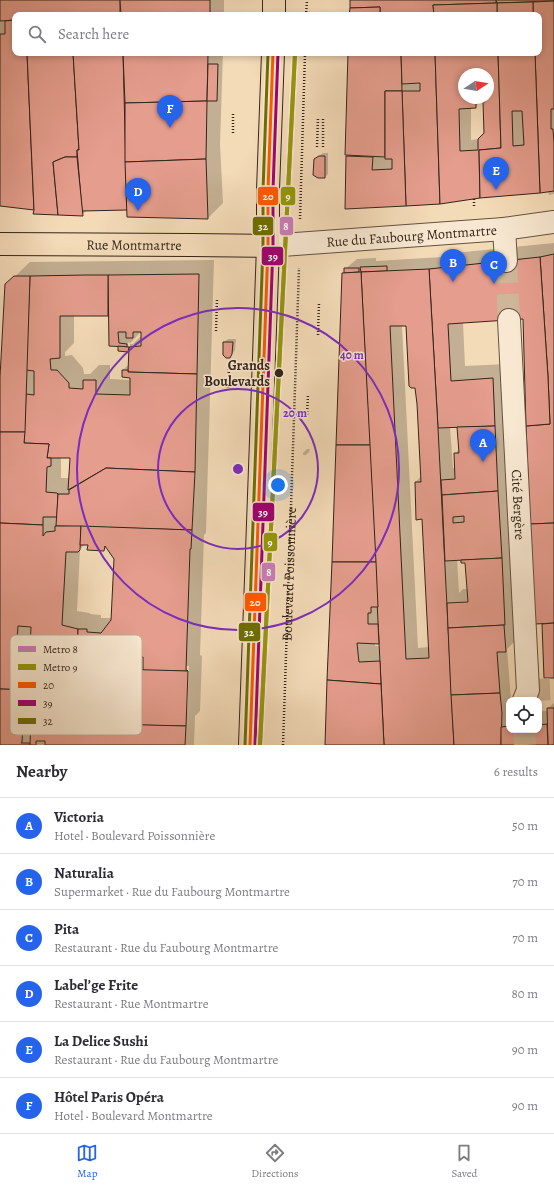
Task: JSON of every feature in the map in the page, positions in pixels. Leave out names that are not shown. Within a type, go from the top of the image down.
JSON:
[{"type":"main road","points":[[274,0],[274,12]]},
{"type":"main road","points":[[250,745],[268,246],[268,190],[273,56]]},
{"type":"main road","name":"Rue Montmartre","points":[[0,244],[268,246]]},
{"type":"street","name":"Rue du Faubourg Montmartre","points":[[268,246],[504,229],[554,222]]},
{"type":"street","points":[[504,229],[506,261]]},
{"type":"street","name":"Cité Bergère","points":[[509,320],[526,695]]},
{"type":"path","points":[[306,12],[307,0]]},
{"type":"path","points":[[300,220],[305,56]]},
{"type":"path","points":[[233,113],[233,133]]},
{"type":"path","points":[[317,148],[318,118]]},
{"type":"path","points":[[323,119],[323,147]]},
{"type":"path","points":[[474,199],[474,206]]},
{"type":"path","name":"Boulevard Poissonnière","points":[[283,745],[299,265]]},
{"type":"path","points":[[216,331],[218,299]]},
{"type":"path","points":[[318,302],[318,335]]},
{"type":"path","points":[[228,388],[229,367]]},
{"type":"path","points":[[307,415],[308,395]]},
{"type":"building","points":[[0,0],[120,0],[120,12],[12,12],[12,20],[0,21]]},
{"type":"building","points":[[120,0],[210,0],[210,12],[121,12]]},
{"type":"building","points":[[350,0],[496,0],[496,3],[433,5],[434,12],[380,12],[380,7],[350,8]]},
{"type":"building","points":[[496,0],[554,0],[554,1],[497,3]]},
{"type":"building","points":[[554,1],[554,109],[551,109],[551,129],[553,129],[554,143],[554,191],[540,193],[535,56],[542,56],[542,12],[533,12],[533,2]]},
{"type":"building","points":[[533,2],[533,12],[497,12],[497,3]]},
{"type":"building","points":[[497,3],[497,12],[434,12],[433,5]]},
{"type":"building","points":[[380,7],[380,12],[349,12],[350,8]]},
{"type":"building","points":[[12,20],[12,56],[27,56],[34,210],[0,206],[0,34],[5,34],[5,21]]},
{"type":"building","points":[[27,56],[73,56],[79,150],[77,150],[77,157],[65,157],[53,162],[58,215],[33,214]]},
{"type":"building","points":[[73,56],[123,56],[127,210],[82,211],[77,150],[79,150]]},
{"type":"building","points":[[123,56],[208,56],[207,101],[125,103]]},
{"type":"building","points":[[348,56],[401,56],[402,91],[385,91],[385,157],[345,155]]},
{"type":"building","points":[[401,56],[435,56],[440,204],[406,206],[402,91],[420,91],[420,83],[402,84]]},
{"type":"building","points":[[435,56],[498,56],[501,148],[479,150],[480,198],[440,204]],"holes":[[[458,68],[494,68],[494,104],[483,104],[484,133],[478,139],[478,150],[460,151],[459,109],[476,108],[476,104],[458,104]]]},
{"type":"building","points":[[498,56],[535,56],[540,193],[480,198],[479,150],[501,148]],"holes":[[[512,111],[522,111],[524,145],[513,146]]]},
{"type":"building","points":[[208,64],[218,64],[217,101],[207,101]]},
{"type":"building","points":[[385,91],[402,91],[406,206],[345,209],[346,156],[373,157],[372,170],[392,169],[392,159],[385,159]]},
{"type":"building","points":[[207,101],[206,159],[125,162],[125,103]]},
{"type":"building","points":[[319,156],[325,156],[325,178],[318,178],[313,175],[314,159]]},
{"type":"building","points":[[65,157],[77,157],[83,216],[58,215],[53,162]]},
{"type":"building","points":[[206,159],[208,219],[127,217],[125,162]]},
{"type":"building","points":[[554,254],[554,523],[530,524],[526,426],[550,424],[540,257]]},
{"type":"building","points":[[540,257],[550,424],[526,426],[523,319],[448,324],[451,381],[493,378],[495,426],[438,428],[429,269]]},
{"type":"building","points":[[387,266],[387,271],[361,272],[360,267]]},
{"type":"building","points":[[344,268],[359,268],[359,272],[344,273]]},
{"type":"building","points":[[429,269],[454,745],[384,745],[361,272]],"holes":[[[390,326],[406,326],[409,386],[411,388],[415,388],[417,404],[421,482],[415,482],[416,520],[422,519],[429,658],[406,659]]]},
{"type":"building","points":[[361,272],[370,445],[336,445],[342,273]]},
{"type":"building","points":[[199,274],[197,374],[128,372],[129,347],[141,346],[141,332],[133,332],[133,338],[126,338],[126,332],[118,332],[119,343],[127,344],[127,347],[109,346],[108,275]]},
{"type":"building","points":[[108,275],[108,316],[60,316],[60,358],[50,359],[51,370],[57,370],[69,383],[69,388],[83,389],[83,380],[96,380],[96,394],[130,395],[130,378],[122,377],[122,370],[128,370],[128,372],[197,374],[195,472],[106,468],[68,490],[70,458],[47,458],[49,444],[24,443],[26,394],[34,395],[34,371],[26,370],[30,276]]},
{"type":"building","points":[[14,276],[30,276],[25,432],[0,432],[0,377],[5,284]]},
{"type":"building","points":[[223,342],[233,342],[232,354],[230,358],[226,358],[223,355]]},
{"type":"building","points":[[118,346],[129,347],[128,352],[118,351]]},
{"type":"building","points":[[495,426],[498,491],[442,495],[441,480],[455,479],[454,453],[459,453],[457,427]]},
{"type":"building","points":[[0,432],[25,432],[24,443],[49,444],[47,458],[51,458],[51,466],[47,467],[46,492],[58,494],[57,517],[43,517],[43,525],[0,523]]},
{"type":"building","points":[[336,445],[370,445],[376,562],[332,562]]},
{"type":"building","points":[[106,468],[195,472],[192,530],[56,526],[58,494],[69,494],[69,490]]},
{"type":"building","points":[[498,491],[502,558],[445,561],[442,495]],"holes":[[[464,516],[464,522],[453,523],[453,517]]]},
{"type":"building","points":[[0,523],[43,525],[43,536],[46,532],[55,531],[55,526],[81,526],[80,550],[78,552],[66,552],[62,625],[78,629],[78,635],[31,635],[31,627],[18,626],[17,635],[10,635],[10,689],[0,689]]},
{"type":"building","points":[[554,523],[554,623],[535,624],[530,524]]},
{"type":"building","points":[[81,526],[192,530],[186,670],[188,671],[143,671],[142,635],[78,635],[78,629],[87,629],[87,632],[101,633],[111,620],[114,559],[105,546],[104,551],[87,550],[88,545],[80,545]]},
{"type":"building","points":[[502,558],[505,625],[448,628],[447,603],[468,602],[465,563],[461,563],[461,560]]},
{"type":"building","points":[[332,562],[376,562],[378,607],[371,607],[371,613],[368,613],[368,624],[378,624],[379,644],[357,643],[359,662],[380,661],[381,684],[327,680]]},
{"type":"building","points":[[554,623],[554,678],[544,678],[542,624]]},
{"type":"building","points":[[504,625],[506,652],[497,652],[500,693],[451,695],[448,628]]},
{"type":"building","points":[[142,670],[188,671],[186,726],[142,725]]},
{"type":"building","points":[[327,680],[381,684],[384,745],[325,745]]},
{"type":"building","points":[[0,689],[10,689],[10,735],[22,735],[21,743],[30,743],[30,745],[0,745]]},
{"type":"building","points":[[500,693],[502,713],[501,745],[454,745],[451,695]]},
{"type":"building","points":[[547,708],[554,708],[554,745],[548,745]]},
{"type":"building","points":[[547,724],[548,745],[501,745],[501,727],[506,726],[506,733],[542,733],[542,725]]},
{"type":"building","points":[[142,725],[186,726],[185,745],[45,745],[45,741],[36,741],[36,745],[30,745],[30,735],[142,735]]},
{"type":"tunnel","points":[[506,261],[509,320]]},
{"type":"tunnel","points":[[528,690],[554,689]]},
{"type":"tunnel","points":[[524,733],[525,745]]},
{"type":"metro line","name":"8","points":[[260,745],[295,56]]},
{"type":"metro line","name":"9","points":[[260,745],[295,56]]},
{"type":"transit line","name":"32","points":[[245,745],[263,246],[263,190],[268,56]]},
{"type":"transit line","name":"20","points":[[250,745],[268,246],[268,190],[273,56]]},
{"type":"transit line","name":"39","points":[[255,745],[273,246],[273,190],[278,56]]},
{"type":"place","name":"Hôtel Paris Opéra","points":[[170,128]]},
{"type":"place","name":"La Delice Sushi","points":[[496,190]]},
{"type":"place","name":"Label’ge Frite","points":[[138,211]]},
{"type":"place","name":"Naturalia","points":[[453,282]]},
{"type":"place","name":"Pita","points":[[494,284]]},
{"type":"place","name":"Grands Boulevards","points":[[279,373]]},
{"type":"place","name":"Victoria","points":[[483,462]]}]
